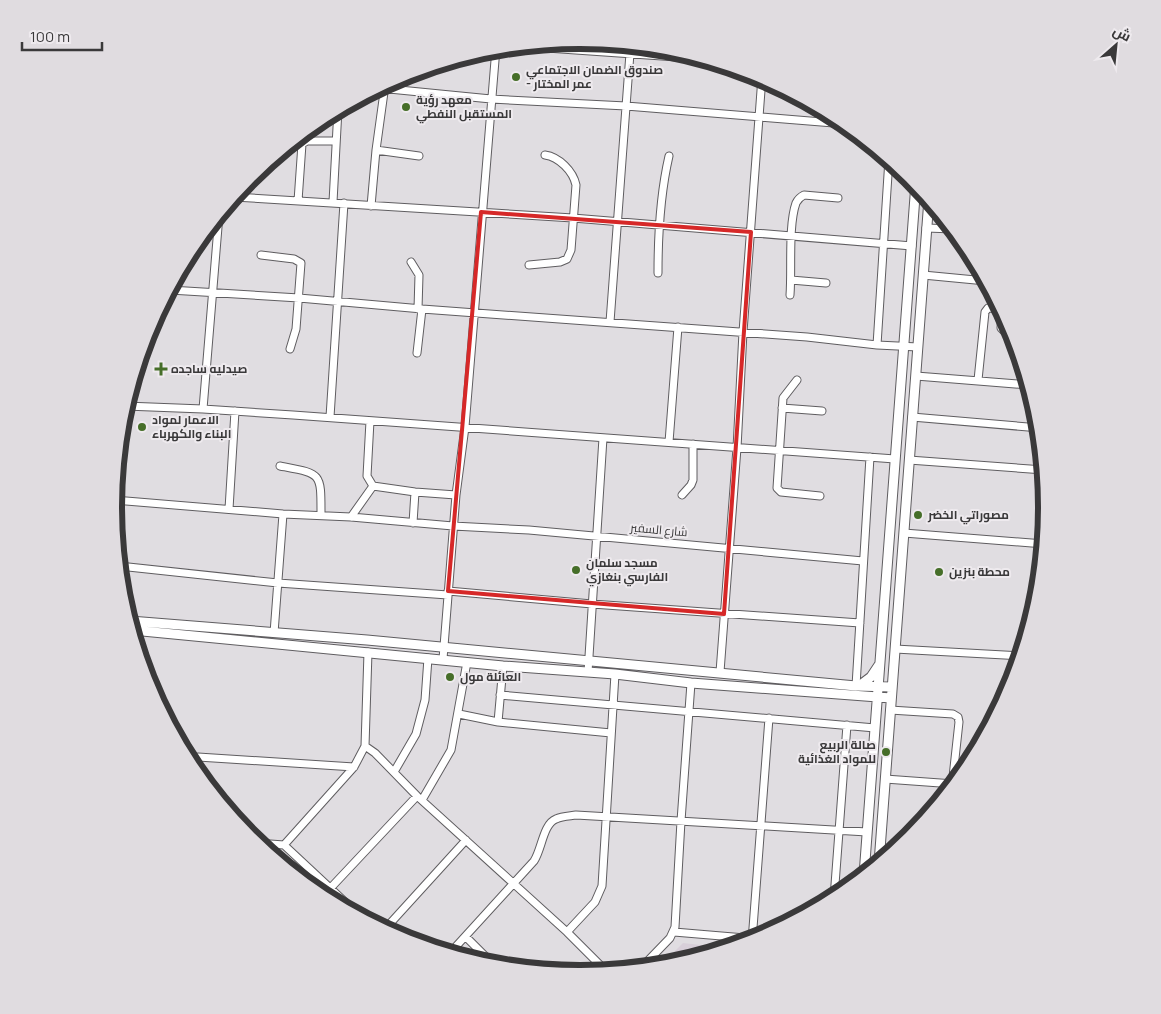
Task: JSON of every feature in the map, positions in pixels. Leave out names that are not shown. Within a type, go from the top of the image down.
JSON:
[{"type":"main road","points":[[865,867],[915,194]]},
{"type":"main road","points":[[880,855],[928,209]]},
{"type":"main road","points":[[137,623],[771,677],[858,689],[877,697],[891,698]]},
{"type":"main road","points":[[140,631],[503,666],[615,674],[691,683],[770,689],[892,687]]},
{"type":"main road","points":[[530,668],[531,656]]},
{"type":"main road","points":[[858,689],[879,665]]},
{"type":"main road","points":[[770,689],[771,677]]},
{"type":"main road","points":[[858,689],[876,711]]},
{"type":"street","points":[[573,49],[649,55]]},
{"type":"street","points":[[610,322],[630,53]]},
{"type":"street","points":[[443,659],[453,526],[465,427],[495,57]]},
{"type":"street","points":[[720,672],[762,86]]},
{"type":"street","points":[[395,88],[491,99],[626,106],[829,122]]},
{"type":"street","points":[[371,206],[382,94]]},
{"type":"street","points":[[332,202],[337,119]]},
{"type":"street","points":[[298,200],[302,144],[307,141],[336,141]]},
{"type":"street","points":[[376,150],[418,156]]},
{"type":"street","points":[[529,265],[560,262],[567,259],[571,250],[575,180],[557,159],[545,155]]},
{"type":"street","points":[[658,273],[658,226],[662,185],[669,156]]},
{"type":"street","points":[[877,345],[888,167]]},
{"type":"street","points":[[790,295],[792,235],[796,202],[801,196],[838,198]]},
{"type":"street","points":[[243,197],[573,218],[912,246]]},
{"type":"street","points":[[330,417],[336,302],[344,203]]},
{"type":"street","points":[[203,409],[217,228]]},
{"type":"street","points":[[926,228],[944,229]]},
{"type":"street","points":[[261,256],[294,258],[301,264],[296,329],[290,349]]},
{"type":"street","points":[[411,262],[419,275],[420,309],[417,353]]},
{"type":"street","points":[[924,275],[978,279]]},
{"type":"street","points":[[791,280],[826,283]]},
{"type":"street","points":[[177,290],[807,336],[877,345],[918,347]]},
{"type":"street","points":[[978,380],[985,312],[988,308],[993,309]]},
{"type":"street","points":[[669,442],[678,328]]},
{"type":"street","points":[[916,376],[1022,384]]},
{"type":"street","points":[[797,380],[783,398],[777,488],[778,491],[786,493],[820,496]]},
{"type":"street","points":[[134,406],[330,417],[895,459]]},
{"type":"street","points":[[782,408],[822,411]]},
{"type":"street","points":[[229,510],[235,411]]},
{"type":"street","points":[[912,417],[1032,427]]},
{"type":"street","points":[[370,421],[367,476],[373,486]]},
{"type":"street","points":[[588,672],[603,438]]},
{"type":"street","points":[[682,495],[693,480],[693,444]]},
{"type":"street","points":[[858,689],[863,561],[870,457]]},
{"type":"street","points":[[909,460],[1037,470]]},
{"type":"street","points":[[280,466],[309,472],[317,478],[321,486],[321,515]]},
{"type":"street","points":[[373,486],[456,495]]},
{"type":"street","points":[[351,517],[373,486]]},
{"type":"street","points":[[413,522],[415,492]]},
{"type":"street","name":"شارع السفير","points":[[122,501],[283,514],[530,530],[863,561]]},
{"type":"street","points":[[274,633],[283,514]]},
{"type":"street","points":[[904,533],[1037,543]]},
{"type":"street","points":[[126,567],[278,583],[448,593],[860,623]]},
{"type":"street","points":[[895,649],[1013,656]]},
{"type":"street","points":[[284,845],[354,767],[365,746],[368,652]]},
{"type":"street","points":[[394,772],[416,734],[425,700],[428,658]]},
{"type":"street","points":[[329,889],[419,798],[451,750],[467,662]]},
{"type":"street","points":[[498,722],[503,666]]},
{"type":"street","points":[[567,932],[596,902],[602,886],[615,674]]},
{"type":"street","points":[[649,960],[674,932],[680,821],[691,683]]},
{"type":"street","points":[[500,695],[847,724],[875,728]]},
{"type":"street","points":[[890,710],[954,714],[958,717],[954,772]]},
{"type":"street","points":[[459,714],[498,722],[611,733]]},
{"type":"street","points":[[755,931],[769,718]]},
{"type":"street","points":[[835,888],[847,724]]},
{"type":"street","points":[[365,746],[419,798],[567,932],[599,964]]},
{"type":"street","points":[[197,758],[354,767]]},
{"type":"street","points":[[885,779],[945,784]]},
{"type":"street","points":[[455,948],[538,855],[547,826],[557,818],[576,815],[607,816],[867,832]]},
{"type":"street","points":[[390,923],[466,840]]},
{"type":"street","points":[[270,844],[284,845],[333,893]]},
{"type":"street","points":[[674,932],[735,938]]},
{"type":"street","points":[[466,937],[483,954]]},
{"type":"highlighted area","points":[[481,212],[751,232],[724,614],[448,591]]},
{"type":"shaded area","points":[[683,943],[711,946],[699,950],[670,956]]},
{"type":"place","name":"صندوق الضمان الاجتماعي - عمر المختار","points":[[516,77]]},
{"type":"place","name":"معهد رؤية المستقبل النفطي","points":[[406,107]]},
{"type":"place","name":"صيدليه ساجده","points":[[161,369]]},
{"type":"place","name":"الاعمار لمواد البناء والكهرباء","points":[[142,427]]},
{"type":"place","name":"مصوراتي الخضر","points":[[918,515]]},
{"type":"place","name":"مسجد سلمان الفارسي بنغازي","points":[[576,570]]},
{"type":"place","name":"محطة بنزين","points":[[939,572]]},
{"type":"place","name":"العائلة مول","points":[[450,677]]},
{"type":"place","name":"صالة الربيع للمواد الغذائية","points":[[886,752]]}]
